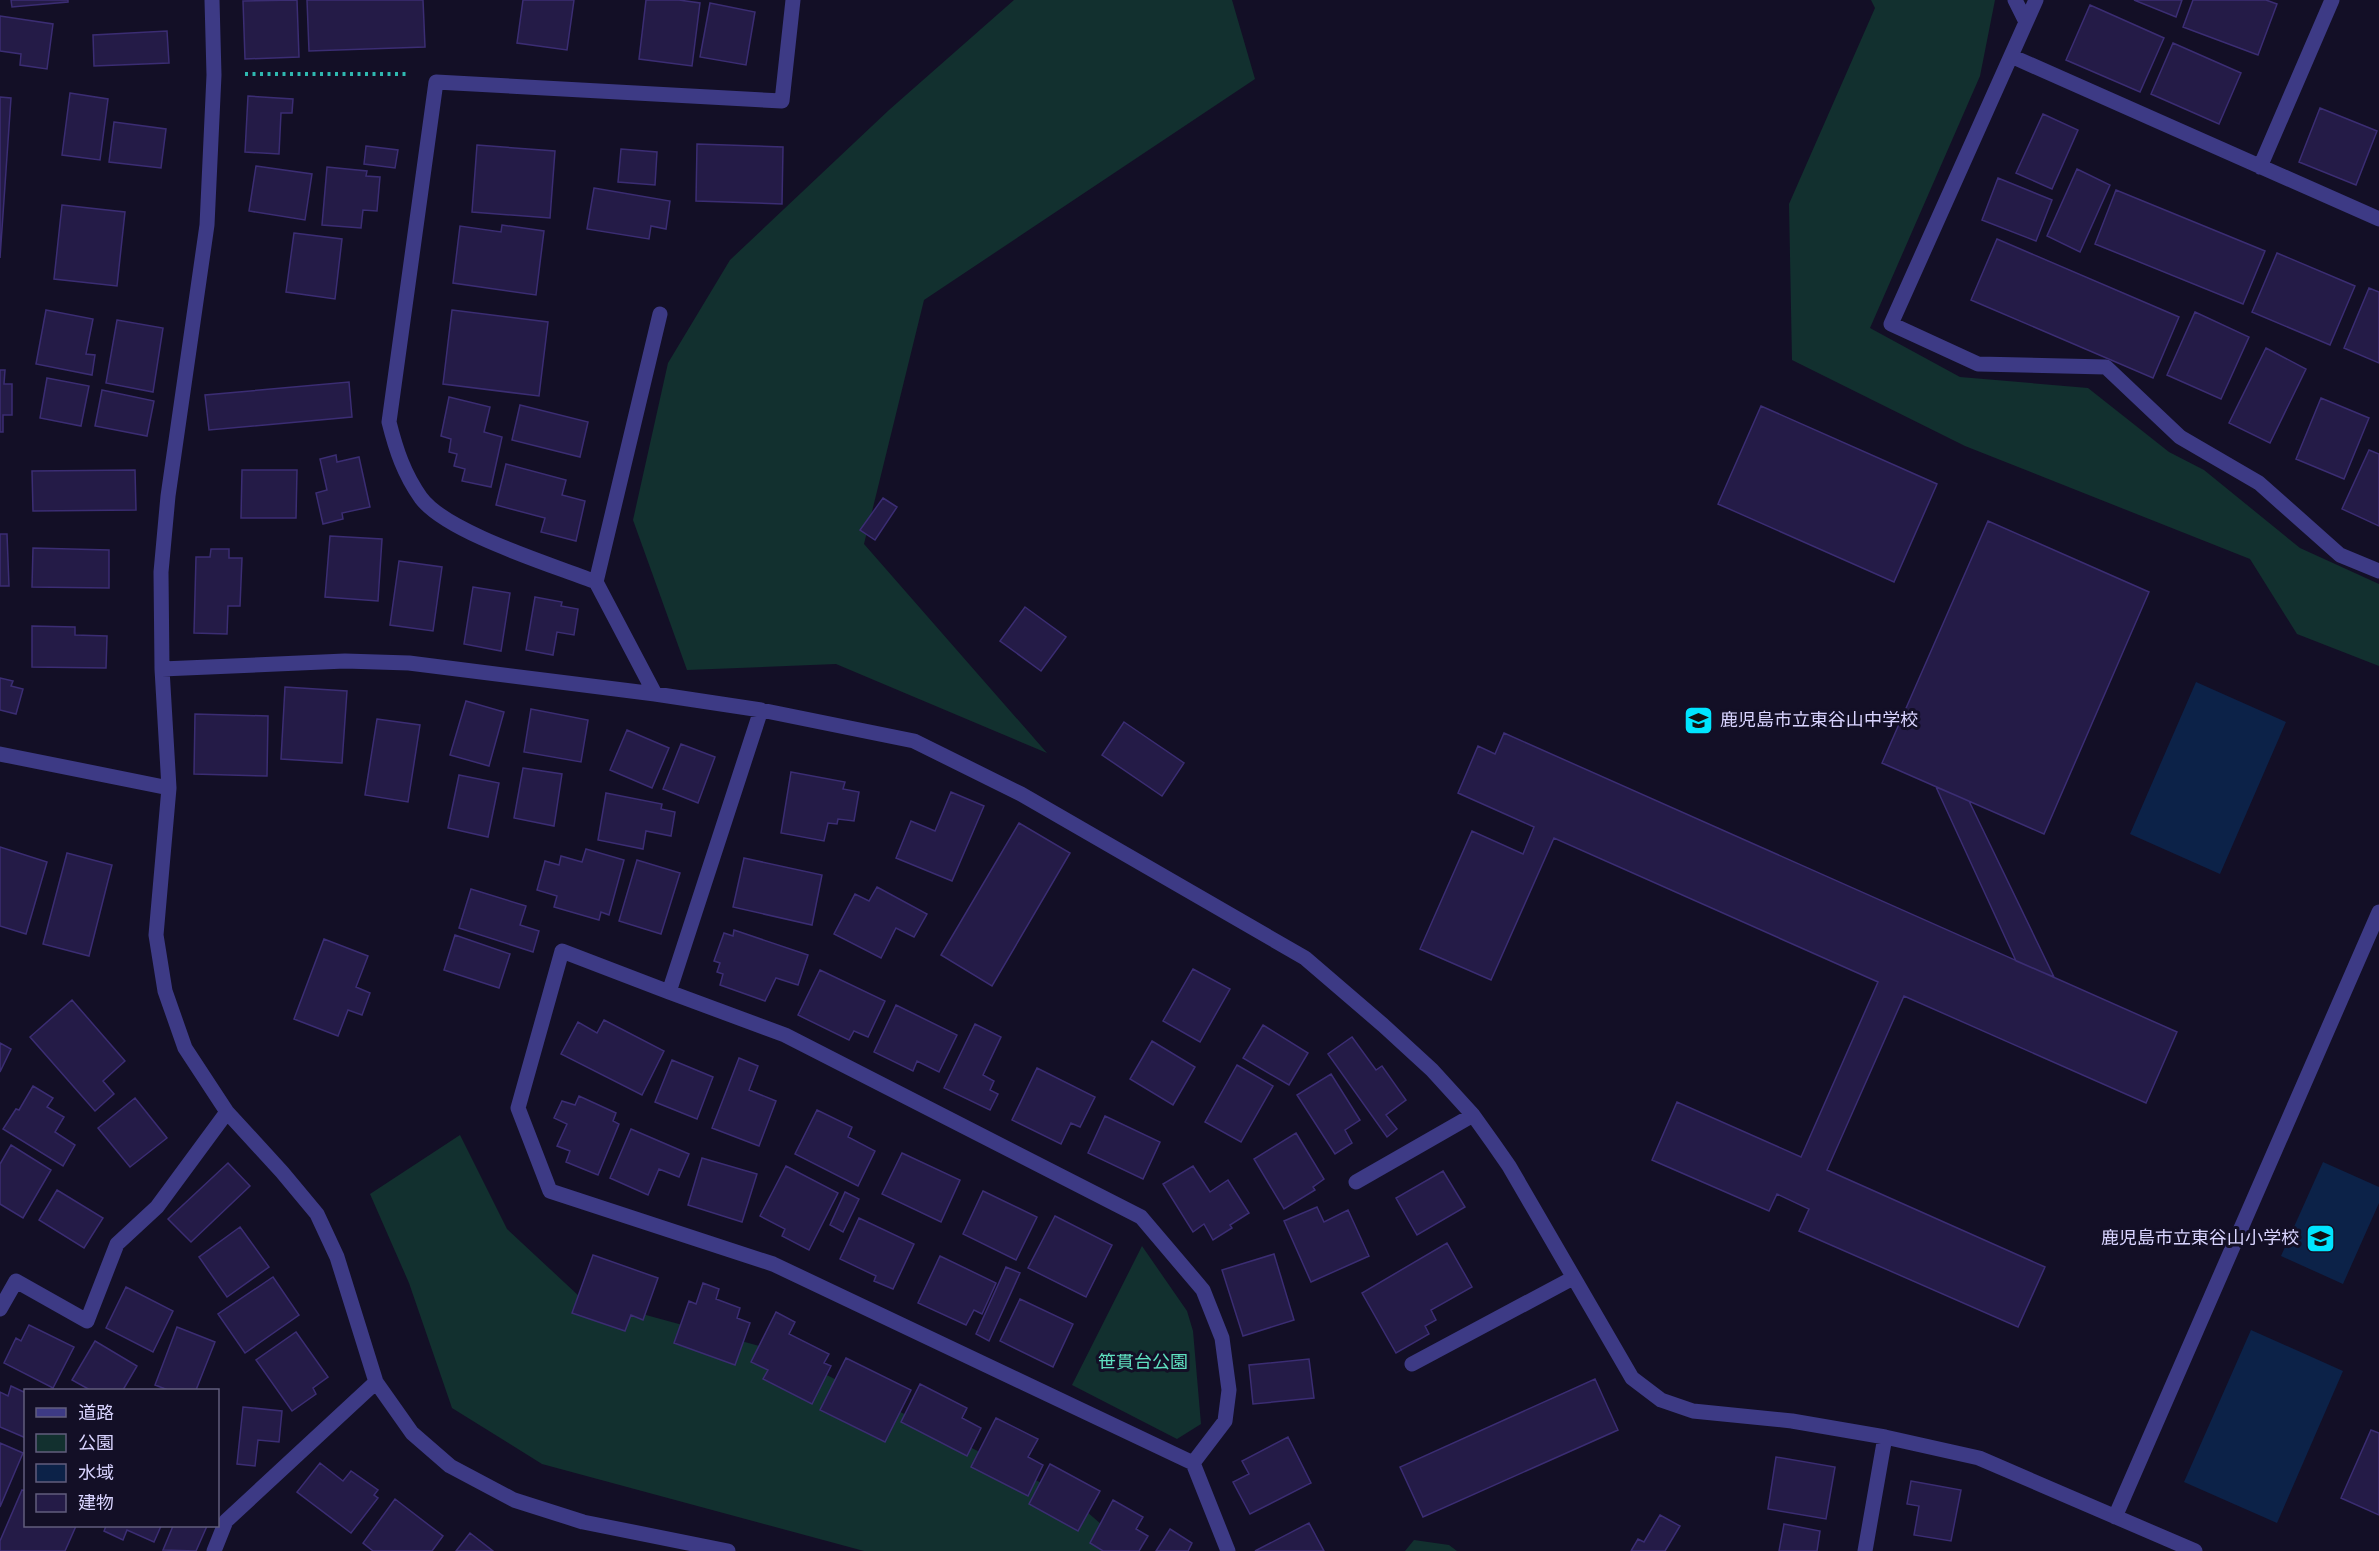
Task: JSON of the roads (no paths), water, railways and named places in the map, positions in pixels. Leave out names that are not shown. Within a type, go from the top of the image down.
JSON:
[{"type":"street","points":[[212,0],[214,75],[207,225],[168,496],[161,572],[162,669],[169,788],[156,935],[165,991],[185,1048],[227,1112],[317,1214],[337,1257],[376,1382],[412,1432],[450,1466],[514,1500],[583,1522],[729,1551]]},
{"type":"street","points":[[655,694],[596,582],[447,522],[422,499],[397,455],[389,422],[436,82],[782,101],[793,0]]},
{"type":"street","points":[[2015,0],[2026,22]]},
{"type":"street","points":[[2036,0],[1891,324],[1978,364],[2106,367],[2180,437],[2259,483],[2340,555],[2379,571]]},
{"type":"street","points":[[2260,167],[2332,0]]},
{"type":"street","points":[[2011,56],[2379,219]]},
{"type":"street","points":[[596,582],[660,314]]},
{"type":"street","points":[[162,669],[345,661],[409,663],[655,694],[761,710],[914,741],[1031,800],[1305,958],[1432,1070],[1473,1114],[1509,1166],[1632,1378],[1661,1400],[1693,1411],[1792,1421],[1885,1437],[1979,1458],[2195,1551]]},
{"type":"street","points":[[669,992],[761,710]]},
{"type":"street","points":[[0,754],[169,788]]},
{"type":"street","points":[[2115,1517],[2379,912]]},
{"type":"street","points":[[1193,1463],[1225,1421],[1229,1390],[1222,1338],[1203,1290],[1141,1217],[785,1035],[562,951],[518,1108],[550,1191],[773,1264],[1193,1463],[1228,1551]]},
{"type":"street","points":[[0,1309],[16,1281],[87,1321],[117,1244],[157,1208],[227,1112]]},
{"type":"street","points":[[1356,1182],[1473,1114]]},
{"type":"street","points":[[1412,1364],[1573,1278]]},
{"type":"street","points":[[214,1551],[226,1521],[376,1382]]},
{"type":"street","points":[[1865,1551],[1885,1437]]},
{"type":"water","points":[[2196,682],[2286,722],[2220,874],[2130,834]]},
{"type":"water","points":[[2323,1162],[2379,1187],[2379,1203],[2343,1284],[2281,1256]]},
{"type":"water","points":[[2251,1330],[2343,1371],[2277,1523],[2184,1482]]},
{"type":"place","name":"鹿児島市立東谷山中学校","points":[[1699,720]]},
{"type":"place","name":"鹿児島市立東谷山小学校","points":[[2320,1238]]},
{"type":"park label","name":"笹貫台公園","points":[[1143,1362]]}]
